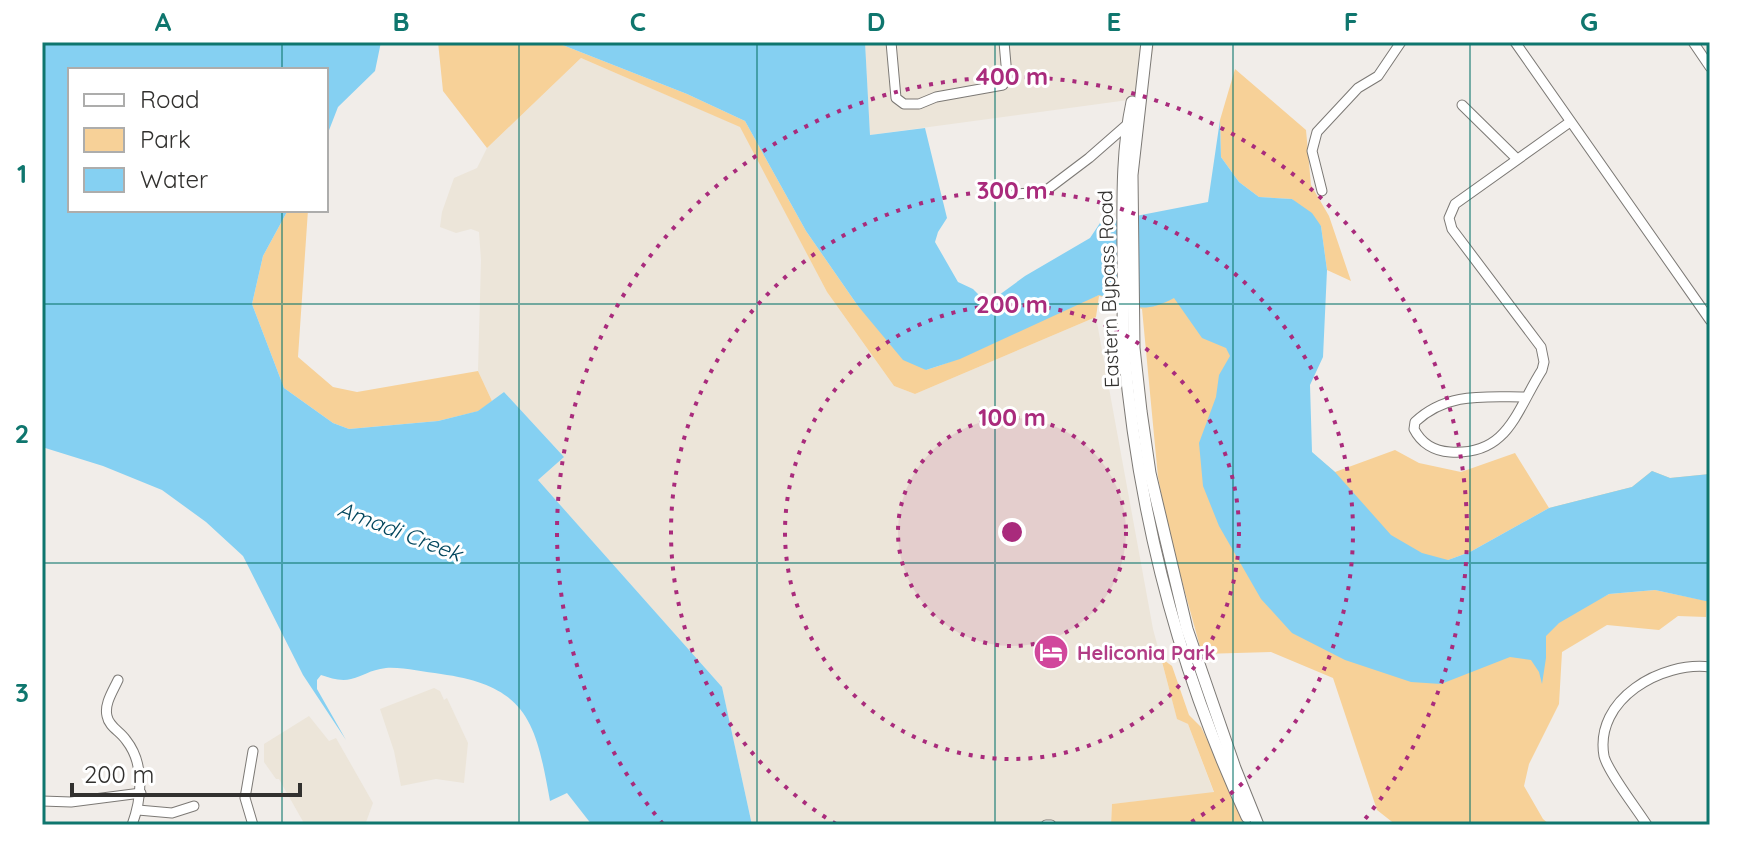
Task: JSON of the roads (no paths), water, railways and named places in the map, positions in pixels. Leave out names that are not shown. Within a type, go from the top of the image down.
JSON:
[{"type":"main road","name":"Eastern Bypass Road","points":[[1127,175],[1147,42]]},
{"type":"main road","name":"Eastern Bypass Road","points":[[1142,70],[1129,123],[1127,175],[1129,348],[1140,477],[1175,633],[1221,761],[1251,825]]},
{"type":"main road","name":"Eastern Bypass Road","points":[[1129,348],[1150,473],[1187,629],[1258,825]]},
{"type":"street","points":[[891,42],[896,98],[904,104],[919,104],[936,97],[1003,85],[1007,76],[1004,42]]},
{"type":"street","points":[[1322,191],[1312,151],[1317,132],[1358,88],[1378,76],[1401,42]]},
{"type":"street","points":[[1515,42],[1710,320]]},
{"type":"street","points":[[1693,42],[1710,67]]},
{"type":"street","points":[[1462,105],[1517,159]]},
{"type":"street","points":[[1525,397],[1463,397],[1436,405],[1415,422],[1414,429],[1424,442],[1444,452],[1481,450],[1495,444],[1504,434],[1542,370],[1541,347],[1452,229],[1449,218],[1455,204],[1570,122]]},
{"type":"street","points":[[1015,194],[1044,192],[1129,123]]},
{"type":"street","points":[[1647,825],[1607,763],[1604,753],[1608,725],[1614,711],[1633,688],[1646,680],[1688,667],[1710,667]]},
{"type":"street","points":[[118,680],[106,714],[110,725],[132,750],[141,793],[132,825]]},
{"type":"street","points":[[253,751],[245,798],[253,825]]},
{"type":"street","points":[[42,801],[71,802],[141,793]]},
{"type":"street","points":[[138,810],[172,813],[194,806]]},
{"type":"water","name":"Amadi Creek","points":[[42,42],[381,42],[375,71],[338,107],[328,133],[328,68],[68,68],[68,212],[287,212],[263,256],[252,304],[284,388],[333,423],[349,429],[438,421],[478,411],[504,392],[564,457],[538,480],[722,687],[752,825],[592,825],[567,793],[550,801],[539,750],[523,713],[510,699],[493,688],[470,680],[393,668],[375,670],[347,680],[321,675],[317,680],[317,689],[346,740],[303,675],[243,556],[206,522],[162,490],[103,466],[42,447]]},
{"type":"water","points":[[555,42],[865,42],[870,135],[925,128],[947,218],[935,242],[958,282],[973,289],[982,298],[995,298],[1025,276],[1090,238],[1100,223],[1208,202],[1220,120],[1221,157],[1239,182],[1259,197],[1292,199],[1312,213],[1321,226],[1327,270],[1323,357],[1310,385],[1312,452],[1335,472],[1391,535],[1422,553],[1448,560],[1470,552],[1549,508],[1632,487],[1652,471],[1670,478],[1710,474],[1710,602],[1655,590],[1609,594],[1559,623],[1546,636],[1542,684],[1531,660],[1510,657],[1441,684],[1411,682],[1345,660],[1292,633],[1261,599],[1219,526],[1203,486],[1199,443],[1216,397],[1219,375],[1230,356],[1226,348],[1202,338],[1174,298],[1144,308],[1099,295],[960,359],[926,370],[903,360],[858,306],[806,231],[745,121],[687,94]]},
{"type":"place","name":"Heliconia Park","points":[[1051,652]]}]
